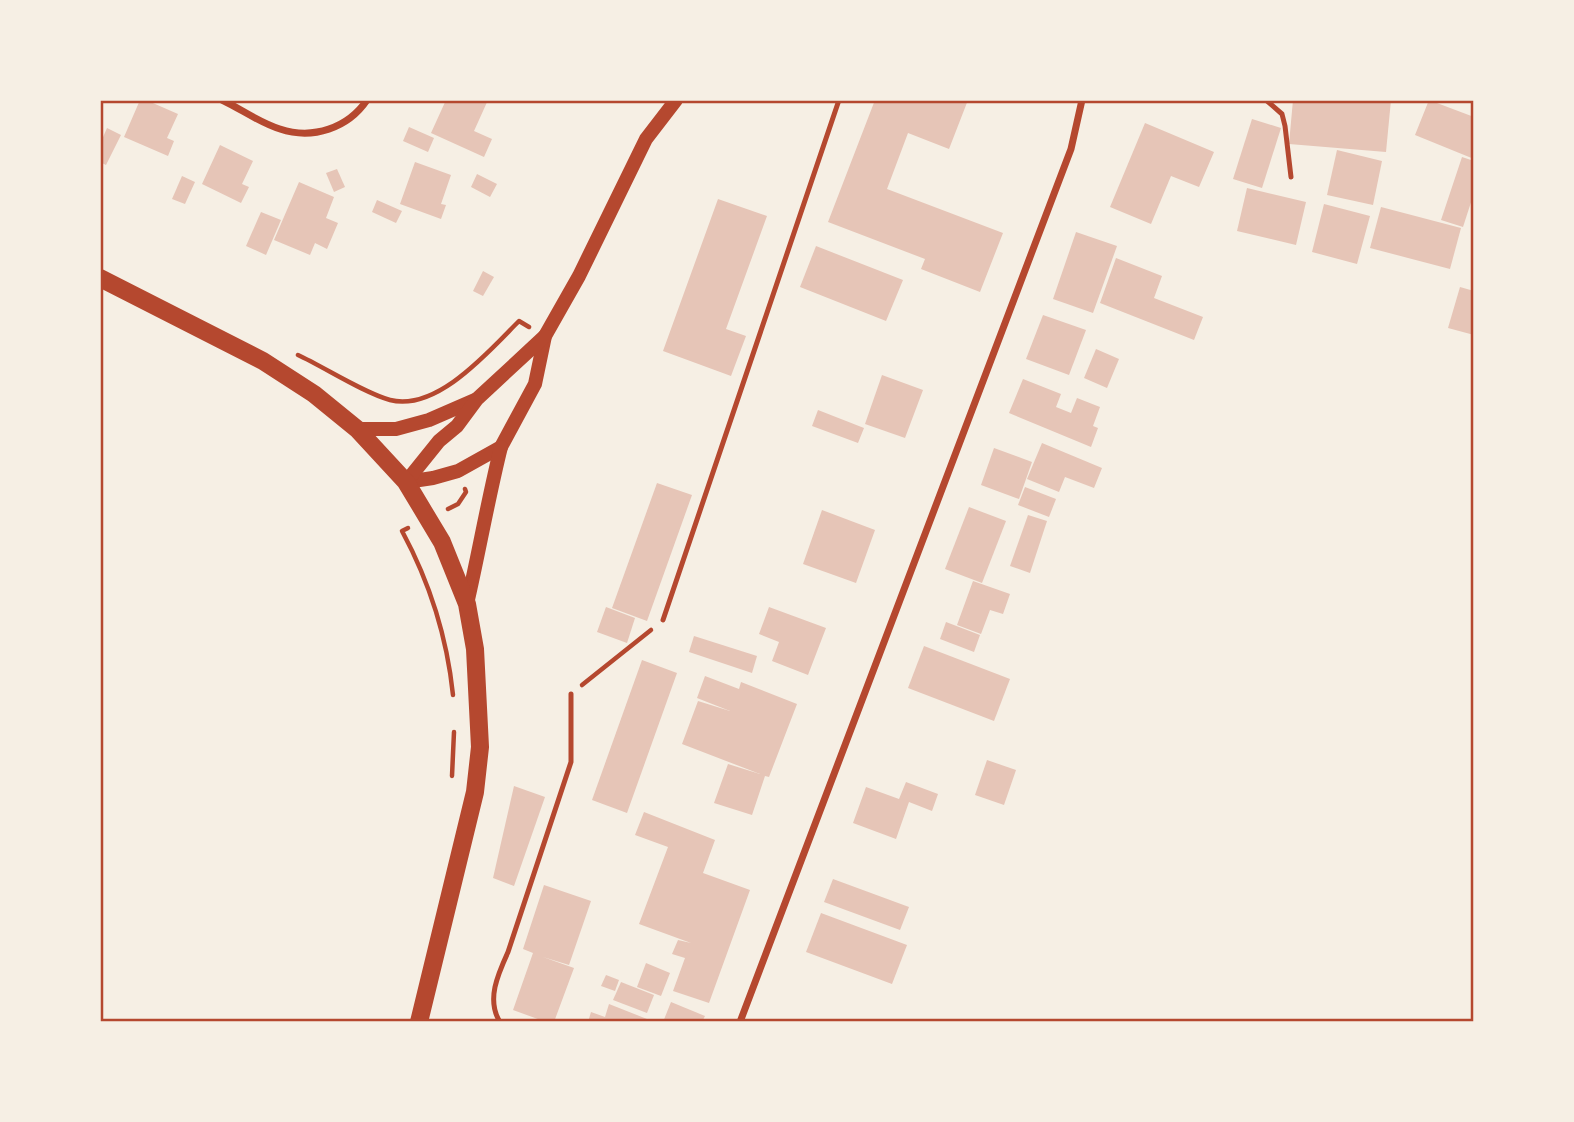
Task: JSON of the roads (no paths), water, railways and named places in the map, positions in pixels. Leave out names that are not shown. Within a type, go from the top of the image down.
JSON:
[{"type":"main road","points":[[406,482],[439,441],[457,426],[477,399],[545,336],[579,276],[646,139],[676,100]]},
{"type":"main road","points":[[100,278],[263,361],[314,394],[357,429],[406,482],[442,542],[467,604],[475,649],[480,747],[475,792],[419,1022]]},
{"type":"main road","points":[[467,604],[483,533],[486,506],[501,447],[535,384],[545,336]]},
{"type":"main road","points":[[357,429],[396,429],[429,420],[477,399]]},
{"type":"main road","points":[[406,482],[458,471],[501,447]]},
{"type":"street","points":[[222,100],[279,129],[303,134],[341,124],[360,110],[367,100]]},
{"type":"street","points":[[740,1022],[1066,162],[1082,100]]},
{"type":"lane","points":[[663,620],[839,100]]},
{"type":"lane","points":[[1266,100],[1282,114],[1291,177]]},
{"type":"lane","points":[[500,1022],[493,999],[497,976],[508,952],[571,762],[571,694]]}]
